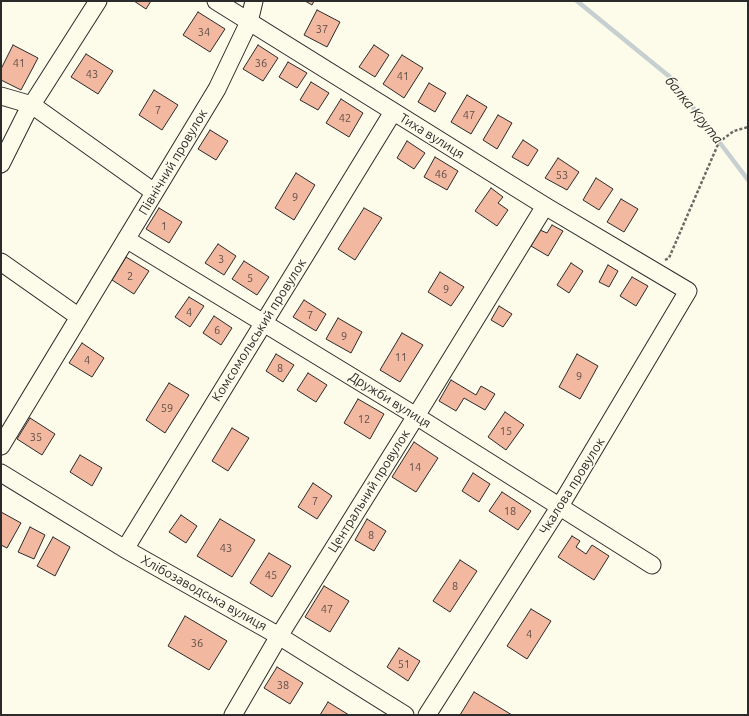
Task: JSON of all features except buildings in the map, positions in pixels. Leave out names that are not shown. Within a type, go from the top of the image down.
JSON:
[{"type":"street","points":[[1,164],[26,114],[98,1]]},
{"type":"street","name":"Тиха вулиця","points":[[216,1],[545,206],[650,268]]},
{"type":"street","name":"Північний провулок","points":[[1,446],[217,89],[249,22],[254,1]]},
{"type":"street","points":[[1,96],[32,105],[154,192]]},
{"type":"street","name":"Комсомольський провулок","points":[[125,549],[393,112]]},
{"type":"street","name":"Центральний провулок","points":[[233,715],[279,636],[545,206]]},
{"type":"street","name":"Дружби вулиця","points":[[126,239],[416,416],[652,565]]},
{"type":"street","points":[[1,262],[79,317]]},
{"type":"street","name":"Чкалова провулок","points":[[427,715],[560,506],[688,290],[650,268]]},
{"type":"street","name":"Хлібозаводська вулиця","points":[[1,473],[125,549],[279,636],[405,715]]},
{"type":"path","points":[[650,268],[669,258],[719,142],[734,131],[748,128]]},
{"type":"waterway","name":"балка Крута","points":[[577,1],[670,77],[748,180]]}]
